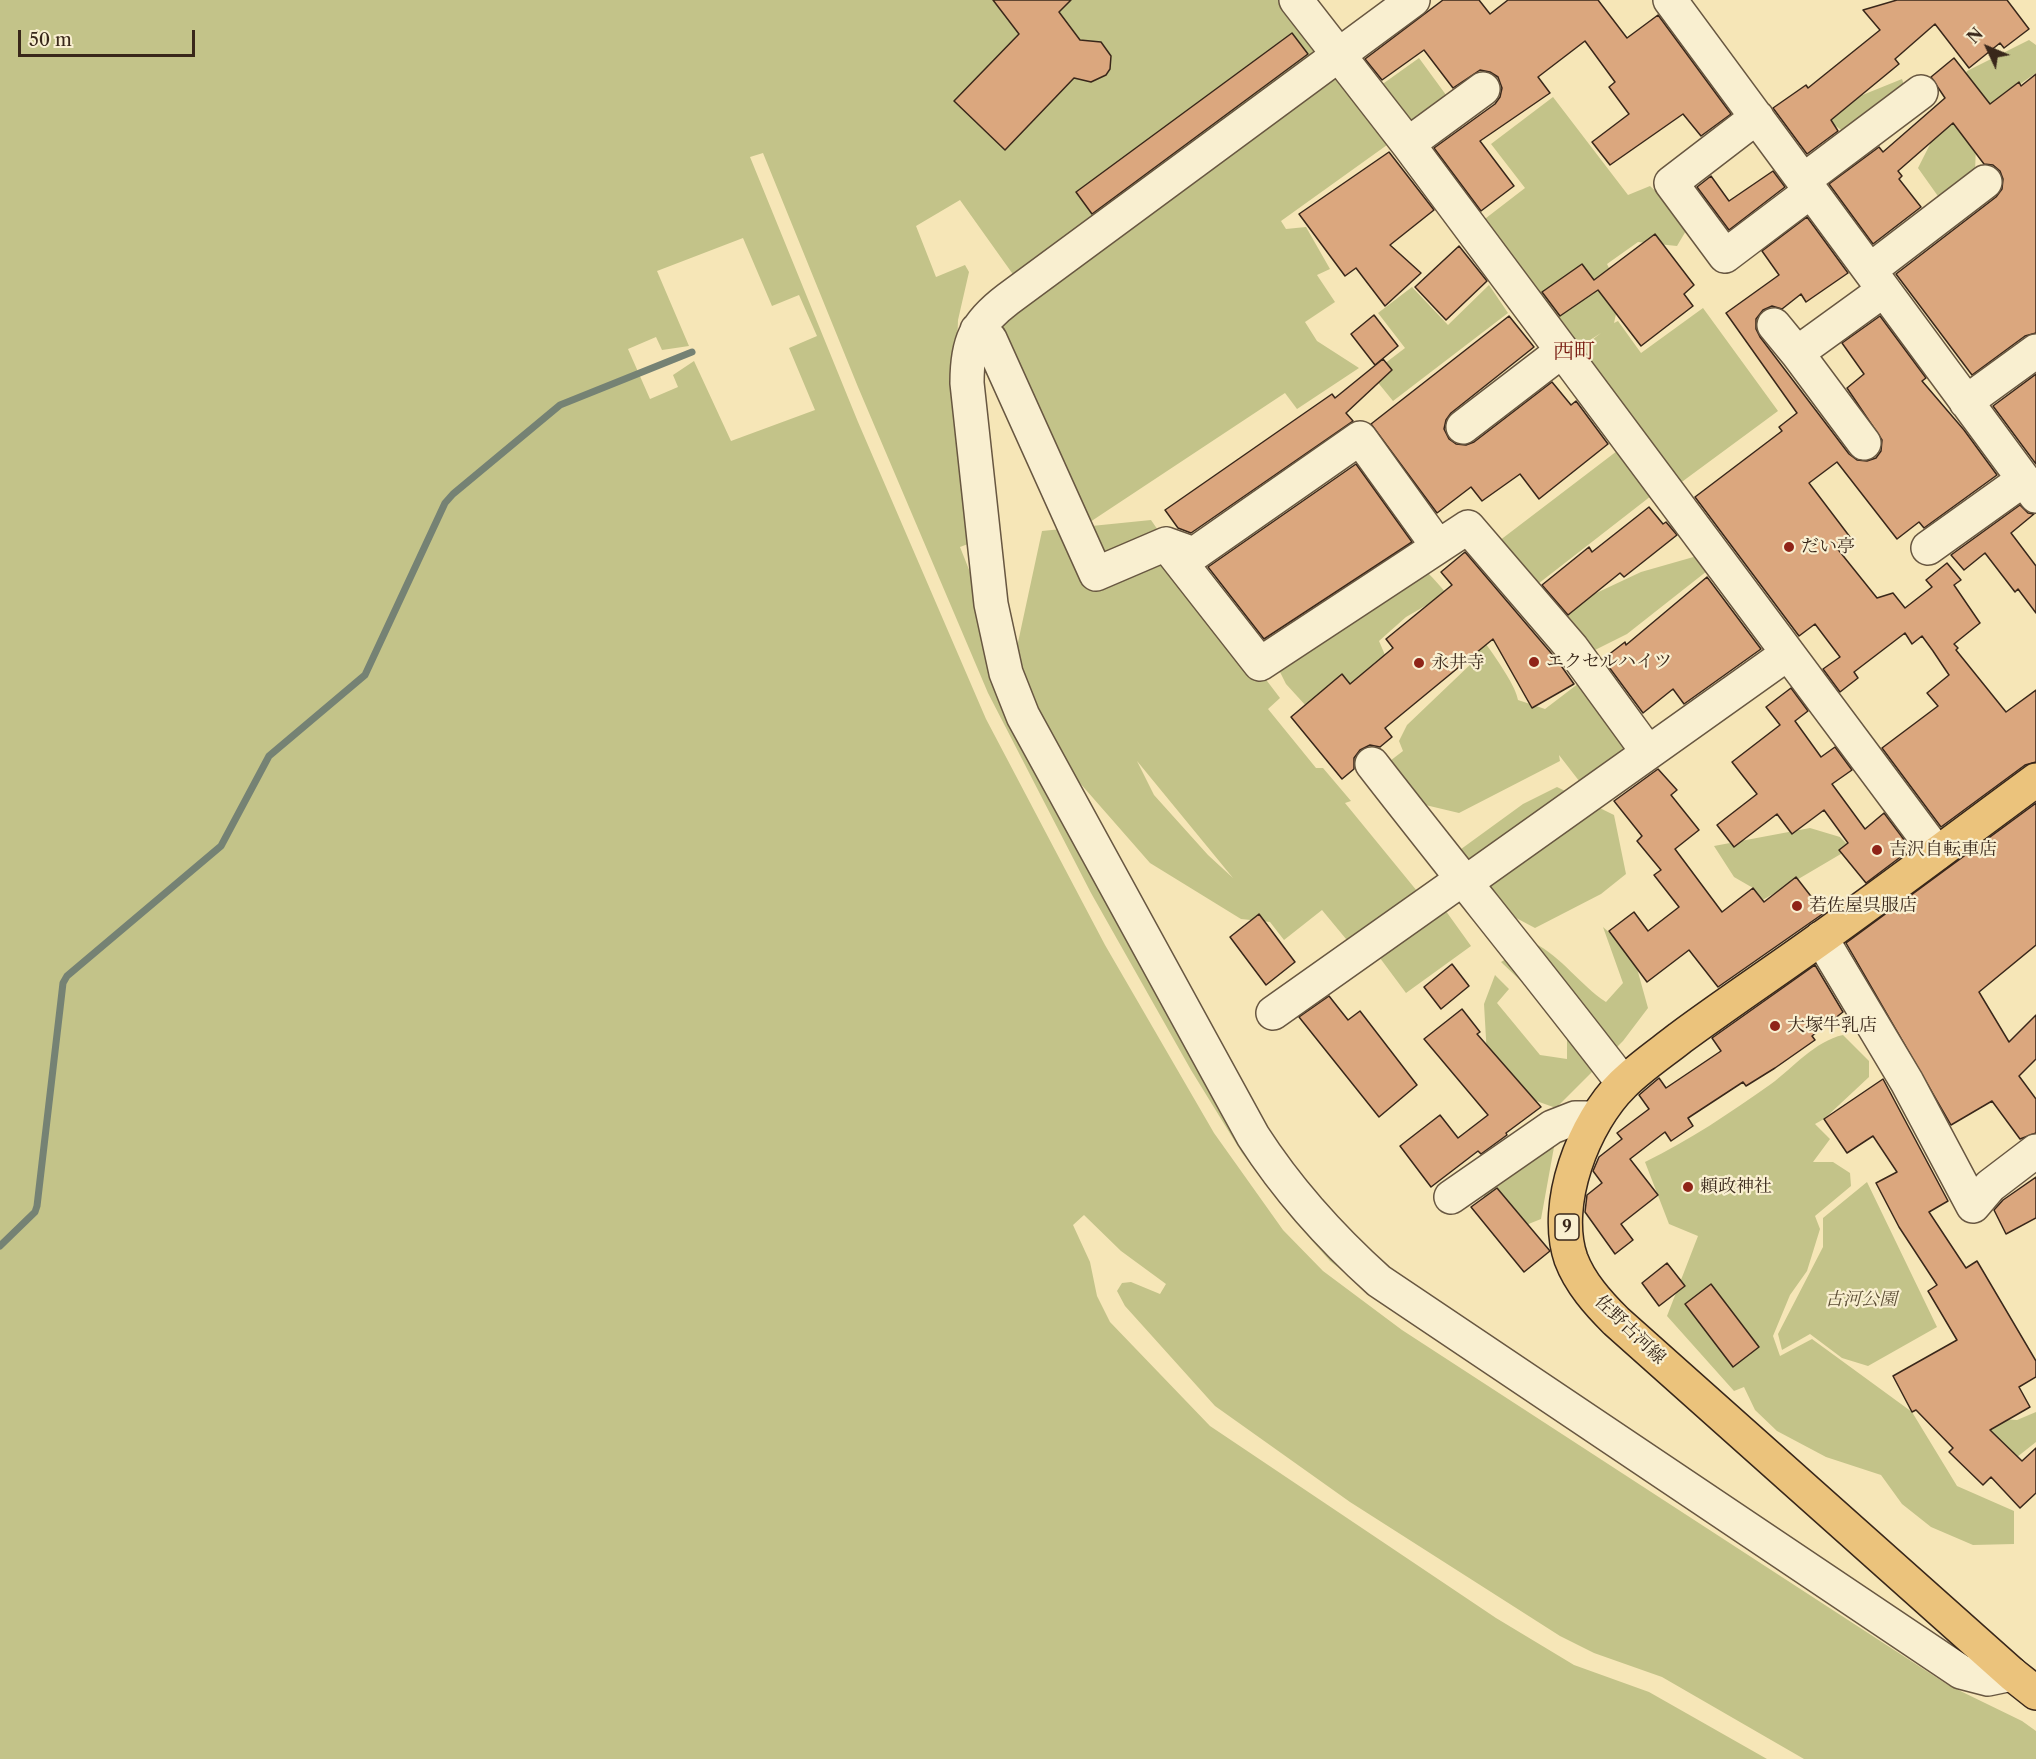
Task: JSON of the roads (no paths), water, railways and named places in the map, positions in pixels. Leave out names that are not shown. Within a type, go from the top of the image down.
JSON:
[{"type":"main road","name":"佐野古河線","points":[[2024,1684],[1616,1321],[1593,1295],[1570,1258],[1567,1205],[1572,1174],[1582,1146],[1596,1118],[1623,1083],[1693,1028],[1821,938],[2036,780]]},
{"type":"street","points":[[1296,0],[1408,144],[1937,853]]},
{"type":"street","points":[[1413,0],[1008,299],[991,312],[977,330],[967,361],[967,383],[991,604],[1006,672],[1023,716],[1253,1136],[1277,1173],[1324,1230],[1379,1281],[1961,1672],[1988,1679],[2024,1684]]},
{"type":"street","points":[[1670,0],[2030,488],[1928,548]]},
{"type":"street","points":[[1408,144],[1483,88]]},
{"type":"street","points":[[1757,117],[1671,183],[1725,256],[1921,92]]},
{"type":"street","points":[[1797,353],[1985,182]]},
{"type":"street","points":[[1774,325],[1864,443]]},
{"type":"street","points":[[977,330],[990,339],[1096,574],[1166,544],[1194,554],[1360,438],[1437,545]]},
{"type":"street","points":[[1462,427],[1562,351]]},
{"type":"street","points":[[1966,402],[2036,351]]},
{"type":"street","points":[[1166,544],[1260,664],[1437,545],[1468,527],[1572,648],[1647,751]]},
{"type":"street","points":[[1274,1013],[1461,880],[1475,876],[1647,751],[1787,654]]},
{"type":"street","points":[[1372,764],[1461,880],[1533,965],[1623,1083]]},
{"type":"street","points":[[1821,938],[1907,1082],[1973,1206],[1990,1186],[2036,1151]]},
{"type":"street","points":[[1451,1197],[1552,1127],[1575,1118],[1596,1118]]},
{"type":"waterway","points":[[0,1246],[35,1212],[37,1206],[63,983],[67,976],[221,846],[269,756],[365,675],[445,503],[453,494],[560,405],[692,352]]},
{"type":"place","name":"だい亭","points":[[1789,547]]},
{"type":"place","name":"エクセルハイツ","points":[[1534,662]]},
{"type":"place","name":"永井寺","points":[[1419,663]]},
{"type":"place","name":"吉沢自転車店","points":[[1877,850]]},
{"type":"place","name":"若佐屋呉服店","points":[[1797,906]]},
{"type":"place","name":"大塚牛乳店","points":[[1775,1026]]},
{"type":"place","name":"頼政神社","points":[[1688,1187]]},
{"type":"district","name":"西町","points":[[1574,352]]},
{"type":"park label","name":"古河公園","points":[[1861,1300]]}]
